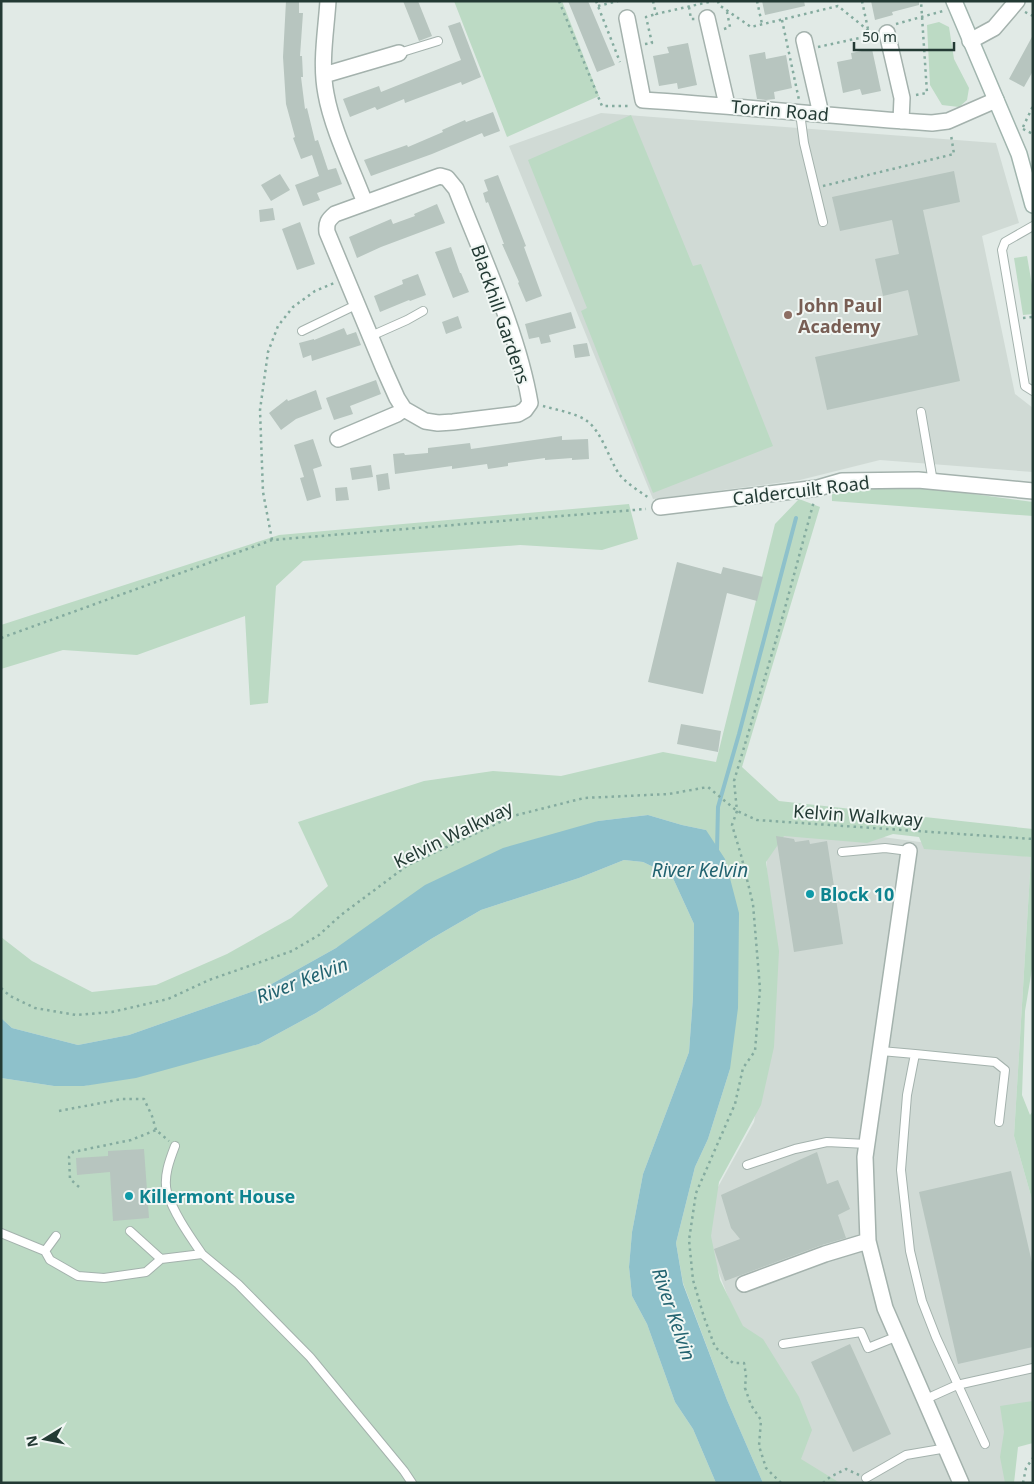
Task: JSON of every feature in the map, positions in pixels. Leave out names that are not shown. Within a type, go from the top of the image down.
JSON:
[{"type":"street","points":[[328,1],[324,50],[326,94],[331,115],[365,203]]},
{"type":"street","points":[[954,1],[996,100],[1018,134],[1019,154],[1032,202]]},
{"type":"street","points":[[970,41],[994,28],[1017,1]]},
{"type":"street","points":[[627,18],[644,100]]},
{"type":"street","points":[[707,18],[727,105]]},
{"type":"street","points":[[886,33],[902,98],[902,121]]},
{"type":"street","points":[[804,40],[821,114]]},
{"type":"street","points":[[324,75],[399,53]]},
{"type":"street","name":"Torrin Road","points":[[644,100],[727,105],[932,123],[948,121],[996,100]]},
{"type":"street","name":"Blackhill Gardens","points":[[440,176],[447,178],[452,183],[508,322],[530,403],[525,410],[518,414],[453,422],[424,421],[404,409],[396,398],[347,278],[327,232],[326,225],[328,220],[335,214],[440,176]]},
{"type":"street","points":[[338,439],[397,414],[404,409]]},
{"type":"street","name":"Caldercuilt Road","points":[[660,507],[818,488],[842,481],[918,480],[1033,491]]},
{"type":"street","points":[[909,851],[865,1157],[868,1241],[885,1308],[961,1483]]},
{"type":"street","points":[[744,1284],[825,1254],[868,1241]]},
{"type":"lane","points":[[399,53],[438,41]]},
{"type":"lane","points":[[801,113],[804,143],[823,222]]},
{"type":"lane","points":[[1033,226],[1005,242],[1002,250],[1025,386],[1033,391]]},
{"type":"lane","points":[[302,331],[358,304]]},
{"type":"lane","points":[[371,336],[423,311]]},
{"type":"lane","points":[[922,412],[933,482]]},
{"type":"lane","points":[[842,852],[885,848],[909,851]]},
{"type":"lane","points":[[881,1051],[995,1062],[1004,1070],[999,1122]]},
{"type":"lane","points":[[915,1054],[907,1095],[901,1170],[910,1251],[922,1301],[957,1385],[985,1444]]},
{"type":"lane","points":[[747,1165],[795,1149],[827,1142],[867,1144]]},
{"type":"lane","points":[[175,1146],[168,1166],[167,1191],[182,1225],[202,1254],[238,1284],[310,1357],[412,1483]]},
{"type":"lane","points":[[130,1231],[162,1259]]},
{"type":"lane","points":[[1,1233],[45,1251],[50,1260],[78,1276],[104,1278],[146,1272],[162,1259],[202,1254]]},
{"type":"lane","points":[[45,1251],[56,1236]]},
{"type":"lane","points":[[783,1344],[861,1332],[868,1348],[898,1336]]},
{"type":"lane","points":[[926,1399],[957,1385],[1033,1368]]},
{"type":"lane","points":[[866,1478],[906,1455],[947,1448]]},
{"type":"path","points":[[559,1],[602,106],[628,107],[644,100]]},
{"type":"path","points":[[596,1],[620,62],[652,42],[646,17],[713,1]]},
{"type":"path","points":[[598,6],[618,1]]},
{"type":"path","points":[[653,1],[656,14]]},
{"type":"path","points":[[718,1],[719,5],[752,27],[838,6],[868,30],[862,1]]},
{"type":"path","points":[[757,1],[762,24]]},
{"type":"path","points":[[902,98],[927,93],[921,1]]},
{"type":"path","points":[[782,20],[801,113]]},
{"type":"path","points":[[1033,106],[1018,134],[1033,134]]},
{"type":"path","points":[[814,188],[954,154],[948,121]]},
{"type":"path","points":[[272,540],[263,492],[260,410],[268,352],[278,326],[293,307],[315,291],[347,278]]},
{"type":"path","points":[[530,403],[577,416],[588,421],[619,474],[660,507]]},
{"type":"path","points":[[781,1483],[766,1468],[759,1446],[761,1420],[751,1405],[745,1388],[746,1375],[744,1363],[733,1363],[715,1347],[693,1280],[689,1240],[696,1193],[735,1104],[742,1068],[754,1051],[760,989],[753,904],[742,855],[732,825],[738,810],[734,781],[779,630],[818,488]]},
{"type":"path","points":[[1,638],[272,540],[660,507]]},
{"type":"path","name":"Kelvin Walkway","points":[[1,988],[10,996],[35,1008],[76,1015],[112,1012],[168,999],[209,980],[292,952],[319,935],[341,915],[408,865],[513,816],[584,798],[669,794],[708,787],[738,810],[757,820],[1033,839]]},
{"type":"path","points":[[59,1111],[122,1099],[144,1099],[156,1130],[175,1146]]},
{"type":"path","points":[[80,1187],[70,1179],[68,1157],[73,1152],[131,1140],[156,1130]]},
{"type":"path","points":[[1023,1483],[1026,1468],[1033,1458]]},
{"type":"path","points":[[823,1483],[846,1469],[866,1478]]},
{"type":"shaded area","name":"John Paul Academy","points":[[601,113],[996,143],[1019,223],[982,236],[1015,394],[1033,408],[1033,472],[880,460],[800,480],[653,499],[509,146]]},
{"type":"shaded area","points":[[764,821],[1031,857],[1014,1136],[1033,1203],[1033,1440],[1008,1451],[1009,1483],[790,1483],[749,1351],[712,1255],[708,1205],[754,1122],[775,999]]},
{"type":"green space","points":[[454,1],[562,1],[599,96],[507,137]]},
{"type":"green space","points":[[939,22],[949,27],[954,59],[969,88],[967,100],[959,107],[942,105],[930,85],[927,25]]},
{"type":"green space","points":[[631,115],[693,266],[701,264],[773,446],[653,493],[581,311],[587,308],[528,160]]},
{"type":"green space","points":[[1027,256],[1033,291],[1033,314],[1023,315],[1014,258]]},
{"type":"green space","points":[[906,485],[1033,502],[1033,516],[832,501],[832,494]]},
{"type":"green space","points":[[799,499],[820,507],[742,767],[779,801],[1033,829],[1033,963],[1025,1011],[1022,1095],[1030,1115],[1033,1111],[1033,1203],[1014,1136],[1031,857],[924,849],[919,837],[893,834],[867,843],[784,836],[766,862],[779,951],[774,1047],[761,1105],[719,1182],[711,1236],[720,1280],[743,1326],[763,1339],[799,1397],[812,1430],[801,1459],[840,1483],[763,1483],[727,1400],[683,1283],[676,1243],[695,1167],[708,1139],[730,1069],[706,830],[648,815],[598,821],[336,948],[268,986],[129,1035],[78,1045],[12,1028],[1,1018],[1,937],[32,961],[92,992],[156,985],[227,954],[291,918],[328,886],[298,822],[424,781],[493,771],[561,776],[663,752],[716,762],[775,524]]},
{"type":"green space","points":[[629,504],[638,539],[602,550],[520,545],[303,561],[276,586],[268,703],[250,705],[245,616],[137,655],[63,650],[1,669],[1,625],[279,535]]},
{"type":"green space","points":[[624,860],[643,862],[672,876],[694,924],[693,997],[689,1052],[643,1174],[632,1232],[629,1267],[632,1296],[647,1324],[675,1402],[693,1429],[716,1483],[1,1483],[1,1078],[54,1086],[84,1086],[259,1044],[316,1013],[431,939],[481,910],[579,878]]},
{"type":"green space","points":[[1033,1401],[1033,1443],[1018,1447],[1014,1483],[1005,1483],[1000,1457],[1004,1432],[1000,1406]]},
{"type":"water","name":"River Kelvin","points":[[648,815],[706,830],[725,859],[739,913],[738,1008],[730,1069],[708,1139],[695,1167],[676,1243],[683,1284],[727,1400],[763,1483],[716,1483],[693,1429],[675,1402],[647,1324],[632,1296],[629,1267],[632,1232],[643,1174],[689,1052],[693,997],[694,924],[672,876],[643,862],[624,860],[579,878],[481,910],[431,939],[316,1013],[259,1044],[136,1078],[84,1086],[54,1086],[1,1078],[1,1018],[12,1028],[78,1045],[129,1035],[268,986],[336,948],[425,885],[503,848],[598,821]]},
{"type":"building","points":[[286,1],[299,1],[299,13],[303,13],[300,56],[302,56],[303,77],[301,77],[305,109],[307,108],[315,141],[318,140],[328,170],[336,168],[342,184],[317,193],[320,200],[303,206],[295,185],[319,176],[312,155],[301,159],[293,138],[295,137],[286,104],[283,57]]},
{"type":"building","points":[[403,1],[418,1],[432,36],[419,41]]},
{"type":"building","points":[[568,1],[588,1],[615,65],[597,72]]},
{"type":"building","points":[[762,1],[804,1],[805,6],[765,15]]},
{"type":"building","points":[[871,1],[919,1],[919,5],[892,12],[893,15],[875,20]]},
{"type":"building","points":[[460,22],[481,77],[462,85],[461,82],[405,103],[404,99],[377,110],[375,107],[350,117],[343,99],[379,86],[381,92],[461,60],[448,26]]},
{"type":"building","points":[[1033,35],[1033,71],[1024,87],[1009,79]]},
{"type":"building","points":[[688,43],[697,85],[678,89],[677,83],[659,86],[653,56],[669,53],[667,47]]},
{"type":"building","points":[[872,49],[881,91],[862,95],[860,89],[843,93],[837,62],[852,59],[851,53]]},
{"type":"building","points":[[765,52],[766,59],[786,55],[792,88],[774,92],[775,99],[757,99],[749,55]]},
{"type":"building","points":[[493,112],[500,131],[484,137],[482,133],[432,154],[371,176],[364,160],[407,145],[408,147],[465,120],[466,122]]},
{"type":"building","points":[[954,171],[960,202],[923,210],[960,381],[827,410],[815,357],[918,335],[908,290],[883,296],[875,259],[899,254],[892,220],[840,231],[832,197]]},
{"type":"building","points":[[280,174],[290,190],[271,201],[261,185]]},
{"type":"building","points":[[498,175],[526,246],[524,247],[542,296],[526,302],[483,193],[488,191],[484,180]]},
{"type":"building","points":[[437,204],[445,223],[357,258],[349,237],[391,219],[393,224],[415,216],[414,214]]},
{"type":"building","points":[[273,208],[275,220],[260,222],[259,210]]},
{"type":"building","points":[[300,222],[315,264],[297,270],[282,229]]},
{"type":"building","points":[[451,247],[469,292],[453,298],[435,252]]},
{"type":"building","points":[[418,274],[426,295],[380,312],[374,296],[403,284],[402,280]]},
{"type":"building","points":[[571,312],[576,328],[549,335],[551,342],[541,344],[539,337],[529,339],[525,324]]},
{"type":"building","points":[[458,316],[462,328],[446,334],[442,322]]},
{"type":"building","points":[[344,328],[347,335],[356,332],[361,345],[312,361],[311,355],[303,358],[299,343],[314,340]]},
{"type":"building","points":[[587,343],[590,356],[575,358],[573,345]]},
{"type":"building","points":[[376,380],[381,394],[350,406],[353,414],[334,420],[326,398]]},
{"type":"building","points":[[316,390],[322,409],[296,419],[281,430],[269,413],[287,399],[288,401]]},
{"type":"building","points":[[562,436],[562,440],[588,439],[589,459],[545,460],[545,458],[508,463],[508,466],[488,469],[487,464],[452,469],[452,466],[395,474],[393,454],[428,453],[428,448],[470,443],[471,449]]},
{"type":"building","points":[[313,439],[322,466],[313,469],[321,497],[307,501],[300,478],[304,477],[294,445]]},
{"type":"building","points":[[371,465],[373,477],[352,480],[350,468]]},
{"type":"building","points":[[388,473],[390,489],[378,491],[376,475]]},
{"type":"building","points":[[347,487],[349,500],[336,501],[335,488]]},
{"type":"building","points":[[677,562],[721,574],[723,567],[763,577],[757,601],[727,593],[703,694],[648,682]]},
{"type":"building","points":[[681,724],[721,731],[718,752],[677,744]]},
{"type":"building","name":"Block 10","points":[[776,836],[794,839],[795,842],[809,840],[810,844],[827,841],[843,944],[794,952]]},
{"type":"building","name":"Killermont House","points":[[144,1149],[149,1218],[113,1221],[110,1172],[77,1175],[76,1158],[108,1156],[108,1151]]},
{"type":"building","points":[[817,1152],[827,1184],[838,1180],[850,1209],[838,1215],[846,1238],[725,1281],[714,1249],[740,1239],[731,1228],[721,1195]]},
{"type":"building","points":[[1011,1171],[1033,1267],[1033,1347],[958,1364],[919,1192]]},
{"type":"building","points":[[850,1344],[891,1434],[853,1452],[811,1362]]},
{"type":"waterway","points":[[717,850],[718,807],[796,518]]},
{"type":"place","name":"John Paul Academy","points":[[788,315]]},
{"type":"place","name":"Block 10","points":[[810,894]]},
{"type":"place","name":"Killermont House","points":[[129,1196]]}]
